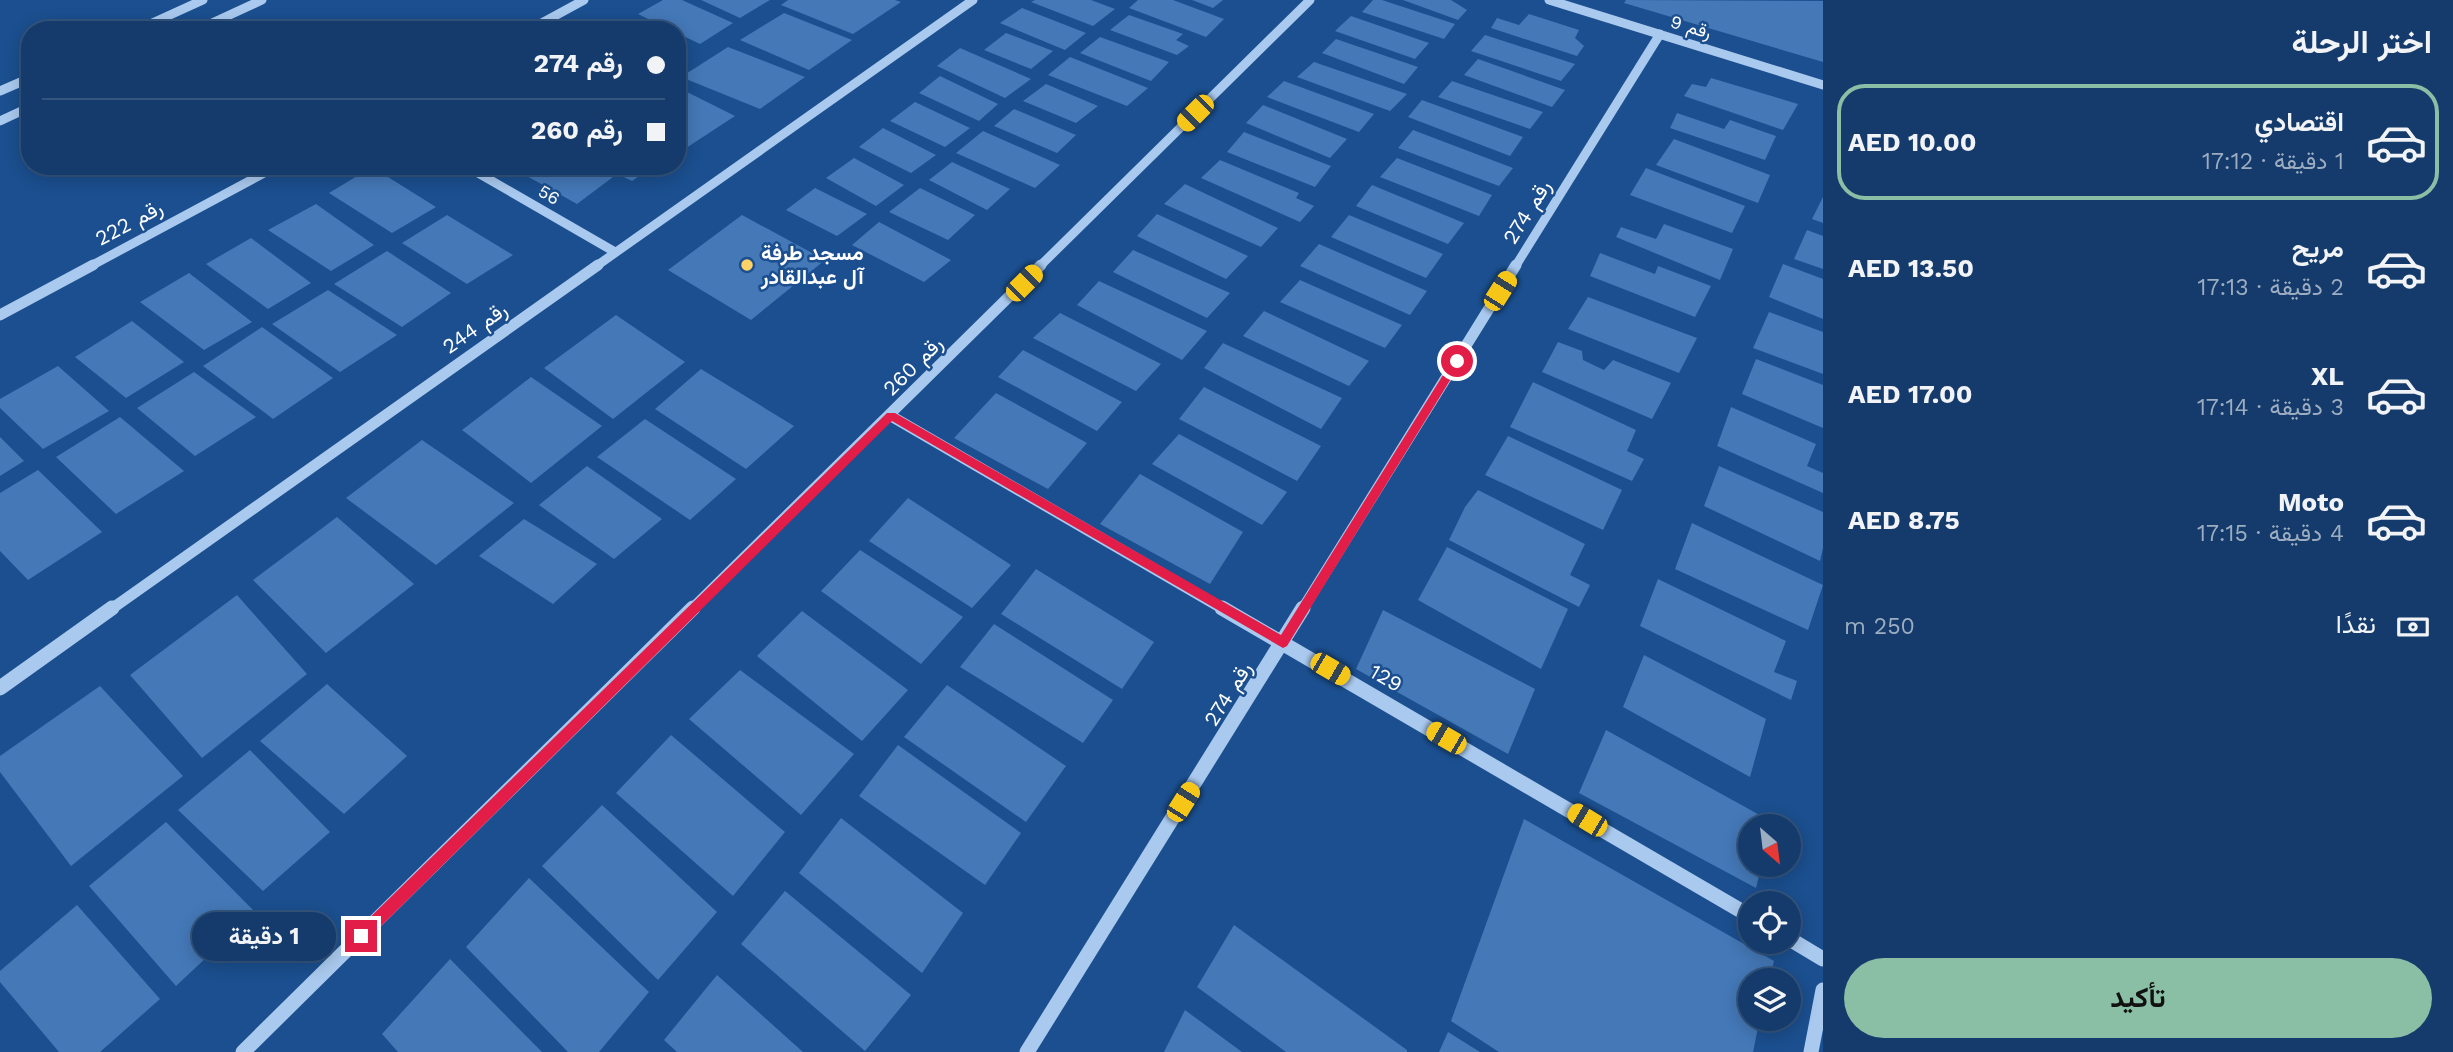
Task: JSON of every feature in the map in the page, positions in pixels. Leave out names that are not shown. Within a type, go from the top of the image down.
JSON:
[{"type":"street","points":[[156,21],[203,0]]},
{"type":"street","points":[[216,21],[262,0]]},
{"type":"street","points":[[546,21],[584,0]]},
{"type":"street","name":"رقم 244","points":[[0,688],[973,0]]},
{"type":"street","name":"رقم 260","points":[[243,1052],[1310,0]]},
{"type":"street","name":"رقم 9","points":[[1549,0],[1823,85]]},
{"type":"street","name":"رقم 274","points":[[1027,1052],[1660,34]]},
{"type":"street","points":[[0,91],[21,82]]},
{"type":"street","points":[[0,121],[21,111]]},
{"type":"street","name":"رقم 222","points":[[0,315],[259,175]]},
{"type":"street","name":"56","points":[[482,175],[615,252]]},
{"type":"street","name":"129","points":[[891,416],[1738,909]]},
{"type":"street","points":[[1801,945],[1823,958]]},
{"type":"street","points":[[1811,1052],[1823,990]]},
{"type":"building","points":[[663,0],[682,0],[733,23],[700,44],[686,37],[686,21],[652,21],[638,14]]},
{"type":"building","points":[[701,0],[770,0],[740,18]]},
{"type":"building","points":[[788,0],[901,2],[853,34],[781,5]]},
{"type":"building","points":[[1091,0],[1115,9],[1093,26],[1031,2]]},
{"type":"building","points":[[1138,0],[1173,0],[1224,19],[1206,37],[1129,8]]},
{"type":"building","points":[[1192,0],[1223,0],[1213,8]]},
{"type":"building","points":[[1373,0],[1382,0],[1455,24],[1444,39],[1362,12]]},
{"type":"building","points":[[1403,0],[1451,0],[1467,10],[1458,20]]},
{"type":"building","points":[[1626,0],[1823,1],[1823,62],[1624,3]]},
{"type":"building","points":[[1022,8],[1086,33],[1065,50],[1000,23]]},
{"type":"building","points":[[784,13],[852,40],[809,70],[740,40]]},
{"type":"building","points":[[1529,14],[1579,30],[1575,38],[1584,46],[1577,56],[1491,28],[1497,18],[1519,25]]},
{"type":"building","points":[[1129,15],[1183,34],[1176,40],[1189,46],[1177,55],[1110,30]]},
{"type":"building","points":[[1351,16],[1429,43],[1415,59],[1335,31]]},
{"type":"building","points":[[1006,33],[1053,51],[1031,69],[984,50]]},
{"type":"building","points":[[1485,35],[1575,64],[1561,81],[1471,51]]},
{"type":"building","points":[[1100,37],[1169,62],[1151,81],[1080,53]]},
{"type":"building","points":[[1336,39],[1418,67],[1404,84],[1322,53]]},
{"type":"building","points":[[728,47],[805,77],[760,109],[686,79],[686,74]]},
{"type":"building","points":[[960,48],[1031,79],[1005,98],[937,66]]},
{"type":"building","points":[[1070,57],[1148,88],[1127,106],[1048,75]]},
{"type":"building","points":[[1478,59],[1565,90],[1552,107],[1464,75]]},
{"type":"building","points":[[1314,62],[1407,94],[1390,111],[1297,77]]},
{"type":"building","points":[[940,76],[998,104],[979,121],[919,93]]},
{"type":"building","points":[[1711,78],[1798,104],[1783,130],[1684,96],[1692,84],[1706,87]]},
{"type":"building","points":[[1284,81],[1374,114],[1359,132],[1267,97]]},
{"type":"building","points":[[1452,81],[1543,112],[1530,129],[1438,97]]},
{"type":"building","points":[[1046,84],[1098,106],[1076,123],[1023,101]]},
{"type":"building","points":[[686,92],[735,116],[686,148]]},
{"type":"building","points":[[1422,100],[1523,137],[1510,156],[1408,117]]},
{"type":"building","points":[[915,102],[970,128],[945,147],[890,121]]},
{"type":"building","points":[[1263,105],[1347,139],[1330,158],[1246,123]]},
{"type":"building","points":[[1014,109],[1076,135],[1057,153],[994,126]]},
{"type":"building","points":[[1677,113],[1724,129],[1730,120],[1776,136],[1765,160],[1670,128]]},
{"type":"building","points":[[883,128],[936,155],[911,173],[859,147]]},
{"type":"building","points":[[1413,130],[1513,168],[1499,186],[1398,148]]},
{"type":"building","points":[[983,131],[1060,165],[1035,188],[956,153]]},
{"type":"building","points":[[1244,132],[1331,166],[1315,187],[1227,152]]},
{"type":"building","points":[[1674,139],[1770,175],[1758,203],[1656,165]]},
{"type":"building","points":[[854,158],[904,185],[876,206],[826,178]]},
{"type":"building","points":[[1397,158],[1492,195],[1479,216],[1380,177]]},
{"type":"building","points":[[1220,160],[1299,193],[1296,198],[1314,206],[1300,222],[1201,178]]},
{"type":"building","points":[[952,162],[1010,189],[987,210],[929,180]]},
{"type":"building","points":[[1646,168],[1745,206],[1732,233],[1630,195]]},
{"type":"building","points":[[359,175],[385,175],[436,207],[392,233],[329,193]]},
{"type":"building","points":[[525,175],[613,177],[577,204]]},
{"type":"building","points":[[620,175],[641,175],[632,181]]},
{"type":"building","points":[[1185,184],[1278,228],[1261,247],[1164,204]]},
{"type":"building","points":[[1372,185],[1464,223],[1448,244],[1356,206]]},
{"type":"building","points":[[815,188],[867,214],[837,236],[786,210]]},
{"type":"building","points":[[920,188],[975,215],[948,240],[889,212]]},
{"type":"building","points":[[1823,197],[1823,223],[1812,219]]},
{"type":"building","points":[[316,204],[374,245],[331,271],[268,230]]},
{"type":"building","points":[[1157,214],[1248,256],[1226,279],[1137,236]]},
{"type":"building","points":[[447,215],[513,255],[467,284],[402,243]]},
{"type":"building","name":"مسجد طرفة آل عبدالقادر","points":[[742,215],[825,260],[751,320],[668,270]]},
{"type":"building","points":[[1349,215],[1443,254],[1426,278],[1331,237]]},
{"type":"building","points":[[879,222],[951,260],[924,282],[852,245]]},
{"type":"building","points":[[1664,224],[1733,249],[1720,280],[1616,237],[1621,227],[1656,239]]},
{"type":"building","points":[[1807,230],[1823,236],[1823,269],[1794,259]]},
{"type":"building","points":[[251,238],[311,283],[268,309],[206,264]]},
{"type":"building","points":[[1319,244],[1427,291],[1410,315],[1300,266]]},
{"type":"building","points":[[1133,250],[1230,293],[1207,318],[1113,272]]},
{"type":"building","points":[[387,251],[451,293],[402,327],[334,284]]},
{"type":"building","points":[[1600,253],[1655,274],[1658,266],[1711,286],[1695,317],[1590,276]]},
{"type":"building","points":[[1783,264],[1823,279],[1823,319],[1769,297]]},
{"type":"building","points":[[189,273],[252,322],[204,350],[140,302]]},
{"type":"building","points":[[1300,280],[1402,325],[1385,348],[1280,302]]},
{"type":"building","points":[[1099,281],[1207,331],[1182,360],[1077,305]]},
{"type":"building","points":[[328,290],[397,335],[340,372],[272,324]]},
{"type":"building","points":[[1588,297],[1697,338],[1679,373],[1568,329]]},
{"type":"building","points":[[1264,311],[1369,361],[1349,386],[1243,336]]},
{"type":"building","points":[[1769,312],[1823,332],[1823,374],[1753,348]]},
{"type":"building","points":[[1060,313],[1161,364],[1136,391],[1033,338]]},
{"type":"building","points":[[616,315],[685,362],[613,419],[544,368]]},
{"type":"building","points":[[132,321],[184,362],[126,398],[75,357]]},
{"type":"building","points":[[262,327],[333,378],[273,419],[203,366]]},
{"type":"building","points":[[1558,342],[1582,351],[1583,360],[1604,370],[1613,360],[1671,383],[1652,419],[1542,372]]},
{"type":"building","points":[[1223,343],[1342,398],[1321,429],[1204,368]]},
{"type":"building","points":[[1023,350],[1122,402],[1097,431],[998,377]]},
{"type":"building","points":[[1756,359],[1823,385],[1823,428],[1742,394]]},
{"type":"building","points":[[58,366],[109,411],[43,449],[0,408],[0,399]]},
{"type":"building","points":[[701,369],[794,426],[746,469],[655,409]]},
{"type":"building","points":[[194,372],[256,417],[195,456],[137,408]]},
{"type":"building","points":[[531,377],[602,426],[531,483],[462,430]]},
{"type":"building","points":[[1533,382],[1636,430],[1627,451],[1644,459],[1632,481],[1510,427]]},
{"type":"building","points":[[1204,387],[1321,446],[1297,481],[1179,419]]},
{"type":"building","points":[[996,393],[1087,443],[1048,489],[954,438]]},
{"type":"building","points":[[1731,407],[1816,444],[1807,466],[1823,473],[1823,493],[1717,446]]},
{"type":"building","points":[[120,417],[184,471],[116,514],[56,457]]},
{"type":"building","points":[[645,419],[736,479],[690,520],[597,457]]},
{"type":"building","points":[[1179,434],[1287,492],[1262,525],[1152,464]]},
{"type":"building","points":[[1508,436],[1622,490],[1603,530],[1485,475]]},
{"type":"building","points":[[0,437],[24,461],[0,476]]},
{"type":"building","points":[[422,440],[514,503],[436,565],[346,498]]},
{"type":"building","points":[[587,466],[662,519],[614,559],[539,505]]},
{"type":"building","points":[[1719,466],[1823,512],[1823,548],[1820,561],[1704,506]]},
{"type":"building","points":[[38,470],[102,532],[28,580],[0,551],[0,493]]},
{"type":"building","points":[[1140,474],[1243,532],[1210,584],[1100,524]]},
{"type":"building","points":[[1478,490],[1585,544],[1570,575],[1590,585],[1579,607],[1449,540],[1465,507]]},
{"type":"building","points":[[908,498],[1011,565],[972,608],[869,541]]},
{"type":"building","points":[[337,517],[414,584],[326,653],[253,580]]},
{"type":"building","points":[[524,519],[597,564],[553,604],[479,556]]},
{"type":"building","points":[[1692,523],[1823,585],[1808,630],[1675,569]]},
{"type":"building","points":[[1447,547],[1568,609],[1541,669],[1418,600]]},
{"type":"building","points":[[860,550],[963,617],[921,664],[821,591]]},
{"type":"building","points":[[1036,569],[1154,642],[1122,689],[1001,614]]},
{"type":"building","points":[[1658,579],[1786,641],[1774,672],[1797,681],[1791,700],[1640,626]]},
{"type":"building","points":[[237,595],[307,674],[202,758],[130,675]]},
{"type":"building","points":[[1383,610],[1535,689],[1508,754],[1356,669]]},
{"type":"building","points":[[802,611],[908,690],[862,741],[757,656]]},
{"type":"building","points":[[994,624],[1113,700],[1083,743],[960,667]]},
{"type":"building","points":[[1644,655],[1766,719],[1750,777],[1623,707]]},
{"type":"building","points":[[740,670],[854,754],[801,815],[689,719]]},
{"type":"building","points":[[327,684],[407,756],[344,814],[260,741]]},
{"type":"building","points":[[947,685],[1066,766],[1026,822],[904,737]]},
{"type":"building","points":[[100,686],[183,776],[71,866],[0,772],[0,756]]},
{"type":"building","points":[[1606,730],[1758,814],[1738,814],[1738,877],[1759,877],[1756,888],[1579,793]]},
{"type":"building","points":[[671,735],[785,832],[733,896],[616,793]]},
{"type":"building","points":[[898,745],[1021,833],[985,885],[859,796]]},
{"type":"building","points":[[250,750],[330,832],[263,891],[178,810]]},
{"type":"building","points":[[602,805],[717,912],[658,980],[542,866]]},
{"type":"building","points":[[841,818],[963,913],[922,973],[799,873]]},
{"type":"building","points":[[1524,819],[1738,941],[1738,954],[1762,954],[1774,961],[1772,968],[1738,968],[1738,1031],[1757,1031],[1753,1052],[1499,1052],[1451,1021]]},
{"type":"building","points":[[166,822],[255,912],[176,986],[89,886]]},
{"type":"building","points":[[529,878],[649,992],[599,1052],[568,1052],[466,947]]},
{"type":"building","points":[[785,891],[911,995],[865,1051],[741,944]]},
{"type":"building","points":[[77,905],[160,999],[100,1052],[59,1052],[0,982],[0,971]]},
{"type":"building","points":[[1234,925],[1407,1052],[1286,1052],[1197,987]]},
{"type":"building","points":[[450,959],[542,1052],[398,1052],[382,1034]]},
{"type":"building","points":[[717,975],[803,1052],[677,1052],[664,1040]]},
{"type":"building","points":[[1185,1010],[1242,1052],[1164,1052]]},
{"type":"building","points":[[1448,1032],[1480,1052],[1439,1052]]},
{"type":"place","name":"مسجد طرفة آل عبدالقادر","points":[[747,265]]},
{"type":"route","points":[[361,936],[891,416],[1283,642],[1457,361]]}]
